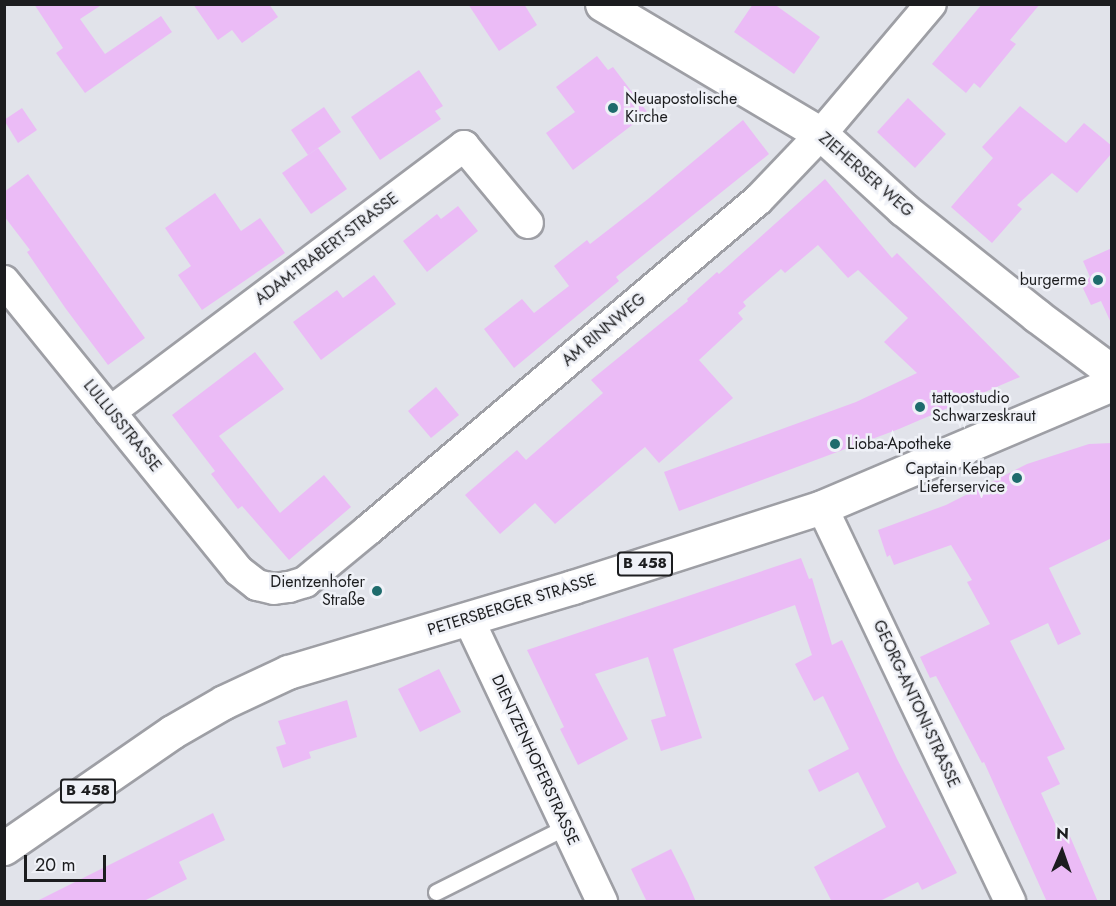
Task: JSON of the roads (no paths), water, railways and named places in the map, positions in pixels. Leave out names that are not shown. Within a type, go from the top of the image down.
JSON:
[{"type":"main road","name":"ZIEHERSER WEG","points":[[602,4],[821,134],[903,209],[1037,316],[1112,372]]},
{"type":"main road","name":"PETERSBERGER STRASSE","points":[[4,848],[147,748],[235,697],[297,669],[822,507],[1112,384]]},
{"type":"street","name":"AM RINNWEG","points":[[239,572],[257,585],[273,589],[305,582],[758,200],[821,134],[930,4]]},
{"type":"street","name":"ADAM-TRABERT-STRASSE","points":[[110,412],[464,146],[528,223]]},
{"type":"street","name":"LULLUSSTRASSE","points":[[4,281],[239,572]]},
{"type":"street","name":"GEORG-ANTONI-STRASSE","points":[[822,507],[1010,902]]},
{"type":"street","name":"DIENTZENHOFERSTRASSE","points":[[468,618],[602,902]]},
{"type":"lane","points":[[435,892],[566,826]]},
{"type":"place","name":"Neuapostolische Kirche","points":[[613,108]]},
{"type":"place","name":"burgerme","points":[[1098,280]]},
{"type":"place","name":"tattoostudio Schwarzeskraut","points":[[920,407]]},
{"type":"place","name":"Lioba-Apotheke","points":[[835,444]]},
{"type":"place","name":"Captain Kebap Lieferservice","points":[[1017,478]]},
{"type":"place","name":"Dientzenhofer Straße","points":[[377,591]]}]
